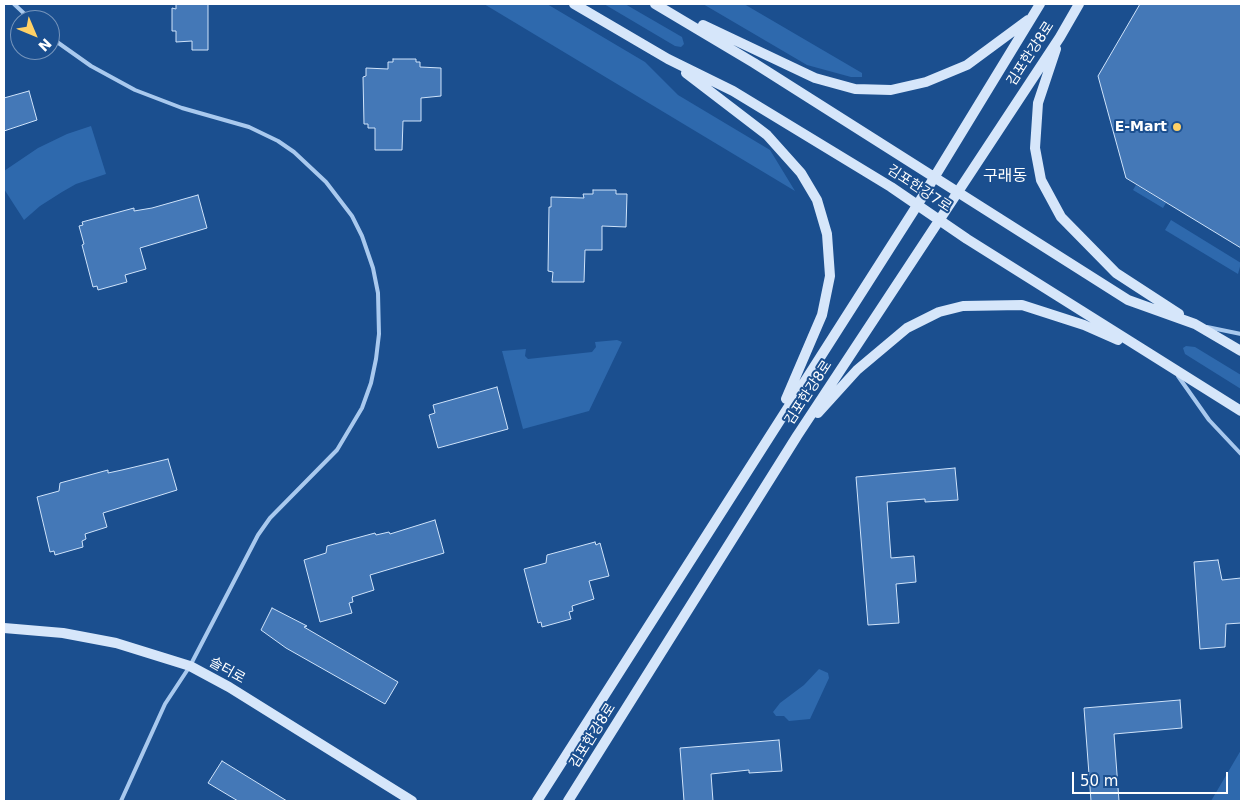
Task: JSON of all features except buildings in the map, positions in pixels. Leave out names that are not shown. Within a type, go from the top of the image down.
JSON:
[{"type":"street","name":"김포한강7로","points":[[574,4],[668,59],[733,91],[918,204],[967,239],[1241,411]]},
{"type":"street","name":"김포한강7로","points":[[655,4],[754,63],[1128,300],[1195,324],[1241,351]]},
{"type":"street","points":[[660,4],[782,65],[815,78],[855,89],[891,90],[934,78],[967,65],[1033,16]]},
{"type":"street","name":"김포한강8로","points":[[537,801],[918,204],[1040,4]]},
{"type":"street","name":"김포한강8로","points":[[568,801],[798,436],[1060,37],[1079,4]]},
{"type":"street","points":[[1060,37],[1038,103],[1035,148],[1041,180],[1061,217],[1116,273],[1195,324]]},
{"type":"street","points":[[668,59],[767,135],[801,173],[817,200],[827,234],[830,276],[822,315],[776,425]]},
{"type":"street","points":[[798,436],[858,370],[907,328],[939,312],[963,306],[995,304],[1022,306],[1084,325],[1148,352]]},
{"type":"street","name":"솔터로","points":[[4,628],[63,633],[116,643],[190,666],[229,687],[412,801]]},
{"type":"lane","points":[[60,44],[91,66],[128,86],[167,102],[249,127],[278,141],[294,152],[326,182],[348,210],[362,236],[373,268],[378,293],[379,334],[371,383],[362,408],[337,450],[270,518],[258,534],[190,666],[166,704],[121,801]]},
{"type":"lane","points":[[1195,324],[1241,334]]},
{"type":"lane","points":[[1174,370],[1209,420],[1241,454]]},
{"type":"shaded area","points":[[484,4],[547,4],[645,62],[678,95],[770,150],[795,191]]},
{"type":"shaded area","points":[[604,4],[625,4],[682,37],[684,44],[681,47],[675,46]]},
{"type":"shaded area","points":[[703,4],[744,4],[862,73],[862,77],[851,77],[807,65]]},
{"type":"shaded area","points":[[91,126],[106,174],[76,184],[40,206],[24,220],[4,189],[4,171],[38,148],[67,134]]},
{"type":"shaded area","points":[[1136,185],[1166,203],[1163,208],[1133,190]]},
{"type":"shaded area","points":[[1171,220],[1241,263],[1238,274],[1165,230]]},
{"type":"shaded area","points":[[617,340],[622,342],[589,411],[523,429],[502,351],[526,349],[525,356],[528,359],[592,352],[596,347],[595,342]]},
{"type":"shaded area","points":[[1186,346],[1195,347],[1241,375],[1241,389],[1185,354],[1183,348]]},
{"type":"shaded area","points":[[819,669],[828,673],[829,678],[810,719],[789,721],[784,716],[776,716],[773,712],[780,703],[804,685]]},
{"type":"shaded area","points":[[1241,750],[1241,801],[1211,801]]},
{"type":"place","name":"E-Mart","points":[[1177,127]]},
{"type":"district","name":"구래동","points":[[1005,177]]}]
